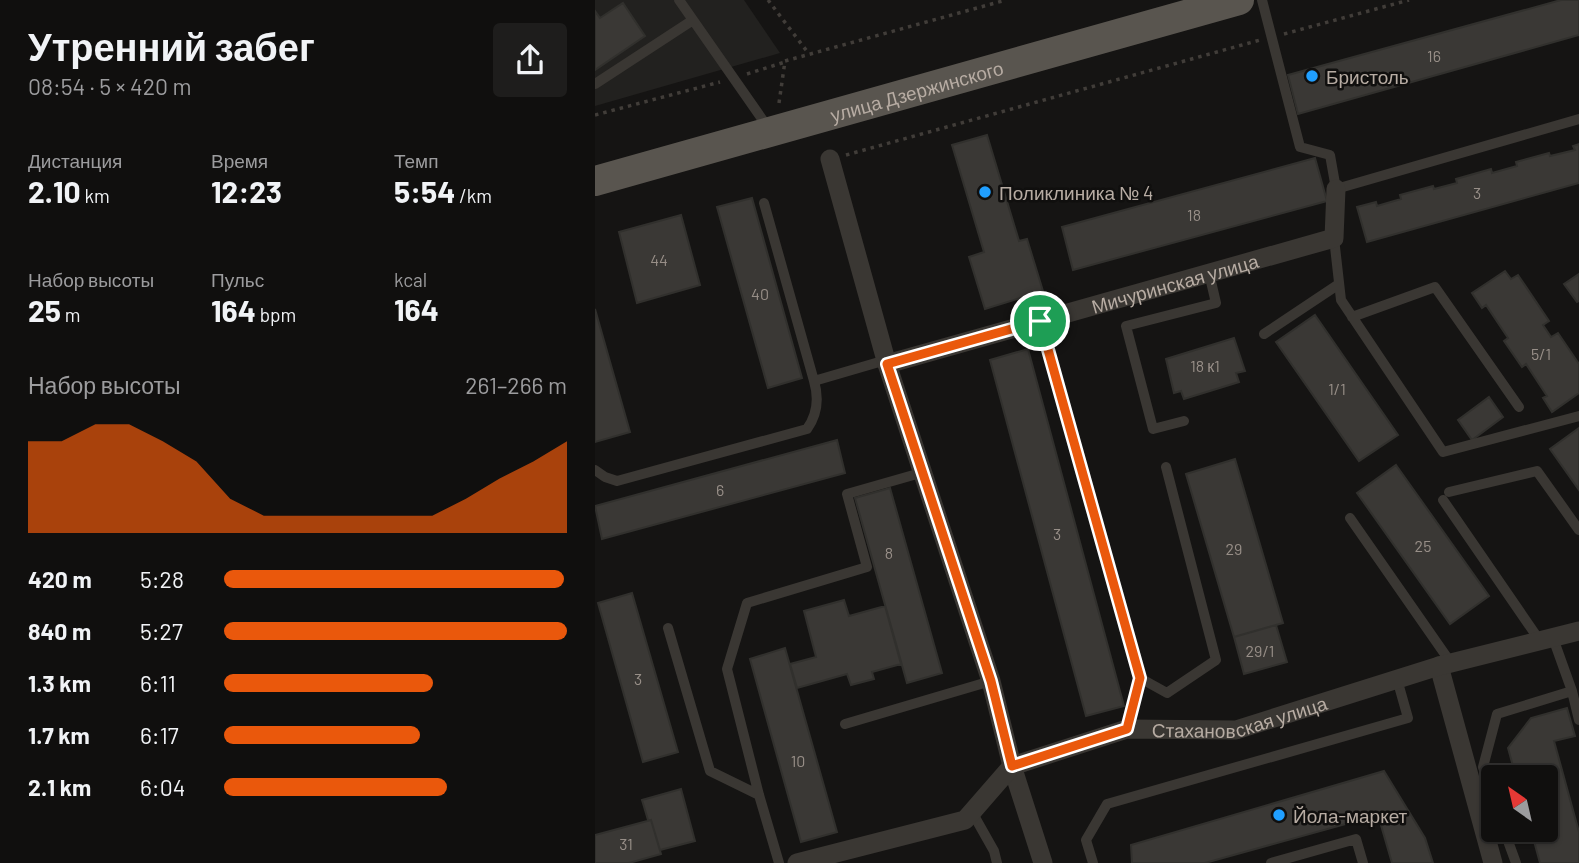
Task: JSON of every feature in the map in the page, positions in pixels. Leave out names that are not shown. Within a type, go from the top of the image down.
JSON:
[{"type":"main road","name":"улица Дзержинского","points":[[595,181],[1239,0]]},
{"type":"street","points":[[830,159],[887,362],[991,681],[1012,766],[1043,863]]},
{"type":"street","points":[[1334,238],[1336,189]]},
{"type":"street","name":"Мичуринская улица","points":[[887,362],[1334,238]]},
{"type":"street","name":"Стахановская улица","points":[[1012,766],[1127,729],[1236,730],[1445,664],[1579,631]]},
{"type":"street","points":[[1445,664],[1493,863]]},
{"type":"street","points":[[797,863],[965,820],[1012,766]]},
{"type":"lane","points":[[679,0],[771,132]]},
{"type":"lane","points":[[1262,0],[1300,147],[1330,155],[1336,189],[1579,119]]},
{"type":"lane","points":[[595,84],[693,20]]},
{"type":"lane","points":[[595,470],[617,481],[807,429],[815,418],[817,392],[764,203]]},
{"type":"lane","points":[[1334,238],[1341,300],[1443,452],[1579,416]]},
{"type":"lane","points":[[1184,421],[1153,429],[1126,326],[1216,303],[1209,274]]},
{"type":"lane","points":[[1264,334],[1339,284]]},
{"type":"lane","points":[[1352,317],[1435,286],[1519,407]]},
{"type":"lane","points":[[1040,321],[1140,678],[1127,729]]},
{"type":"lane","points":[[814,381],[887,362]]},
{"type":"lane","points":[[1140,678],[1167,693],[1216,660],[1166,467]]},
{"type":"lane","points":[[1579,530],[1537,471],[1446,496],[1546,639],[1572,691],[1579,720]]},
{"type":"lane","points":[[779,863],[727,669],[747,603],[867,568],[847,494],[924,472]]},
{"type":"lane","points":[[1350,518],[1445,664]]},
{"type":"lane","points":[[668,628],[710,771],[759,794]]},
{"type":"lane","points":[[1093,863],[1086,841],[1107,804],[1408,718],[1397,679]]},
{"type":"lane","points":[[845,724],[991,681]]},
{"type":"lane","points":[[1484,765],[1497,714],[1572,691]]},
{"type":"lane","points":[[972,812],[994,851],[997,863]]},
{"type":"lane","points":[[1271,863],[1356,839],[1363,863]]},
{"type":"lane","points":[[1508,842],[1516,863]]},
{"type":"path","points":[[768,0],[810,54]]},
{"type":"path","points":[[595,116],[1006,0]]},
{"type":"path","points":[[830,159],[1409,0]]},
{"type":"path","points":[[779,103],[785,62]]},
{"type":"shaded area","points":[[595,0],[744,0],[780,53],[595,106]]},
{"type":"building","points":[[1561,0],[1579,0],[1579,35],[1298,114],[1288,75]]},
{"type":"building","points":[[623,3],[645,36],[595,70],[595,11],[600,18]]},
{"type":"building","name":"Поликлиника № 4","points":[[987,135],[1019,241],[1027,239],[1043,291],[985,309],[969,257],[984,252],[952,145]]},
{"type":"building","points":[[1579,144],[1579,183],[1367,242],[1357,207],[1376,202],[1377,206],[1401,199],[1400,195],[1457,183],[1456,179],[1491,169],[1492,173],[1517,166],[1516,162],[1549,153],[1550,156],[1575,150],[1573,146]]},
{"type":"building","points":[[1315,158],[1327,201],[1073,270],[1062,227]]},
{"type":"building","points":[[752,198],[802,378],[768,388],[717,207]]},
{"type":"building","points":[[681,215],[700,285],[637,303],[619,232]]},
{"type":"building","points":[[1505,271],[1511,279],[1518,275],[1549,321],[1543,325],[1551,337],[1558,333],[1579,364],[1579,393],[1552,412],[1543,398],[1547,396],[1526,364],[1522,367],[1504,341],[1508,338],[1486,305],[1482,308],[1472,293]]},
{"type":"building","points":[[1579,274],[1579,301],[1577,302],[1564,284]]},
{"type":"building","points":[[595,309],[630,432],[595,442]]},
{"type":"building","points":[[1315,315],[1398,435],[1359,461],[1276,342]]},
{"type":"building","points":[[1234,338],[1245,371],[1236,373],[1239,382],[1184,399],[1181,391],[1174,393],[1166,359]]},
{"type":"building","points":[[1028,349],[1124,706],[1086,716],[990,360]]},
{"type":"building","points":[[1489,397],[1503,417],[1472,440],[1458,420]]},
{"type":"building","points":[[1579,428],[1579,490],[1550,449]]},
{"type":"building","points":[[837,440],[845,473],[602,539],[595,506]]},
{"type":"building","points":[[1235,459],[1283,623],[1234,637],[1186,474]]},
{"type":"building","points":[[1396,465],[1489,596],[1450,624],[1357,493]]},
{"type":"building","points":[[890,488],[942,673],[907,683],[855,498]]},
{"type":"building","points":[[632,593],[678,752],[643,762],[598,603]]},
{"type":"building","points":[[844,600],[849,616],[885,606],[901,664],[872,672],[874,679],[851,685],[847,674],[797,688],[790,664],[816,657],[804,611]]},
{"type":"building","points":[[1276,625],[1287,662],[1244,674],[1234,637]]},
{"type":"building","points":[[785,648],[837,832],[801,842],[750,659]]},
{"type":"building","points":[[1567,708],[1575,736],[1554,741],[1579,832],[1579,863],[1540,863],[1534,842],[1558,842],[1558,765],[1513,765],[1508,748],[1531,718]]},
{"type":"building","points":[[1384,771],[1425,838],[1433,863],[1392,863],[1378,815],[1205,863],[1132,863],[1131,845]]},
{"type":"building","points":[[681,789],[695,841],[660,850],[642,800]]},
{"type":"building","points":[[651,820],[661,854],[629,863],[595,863],[595,835]]},
{"type":"place","name":"Бристоль","points":[[1312,76]]},
{"type":"place","name":"Поликлиника № 4","points":[[985,192]]},
{"type":"place","name":"Йола-маркет","points":[[1279,815]]},
{"type":"route","points":[[1040,321],[1140,678],[1127,729],[1012,766],[991,681],[887,364],[1040,321]]}]
